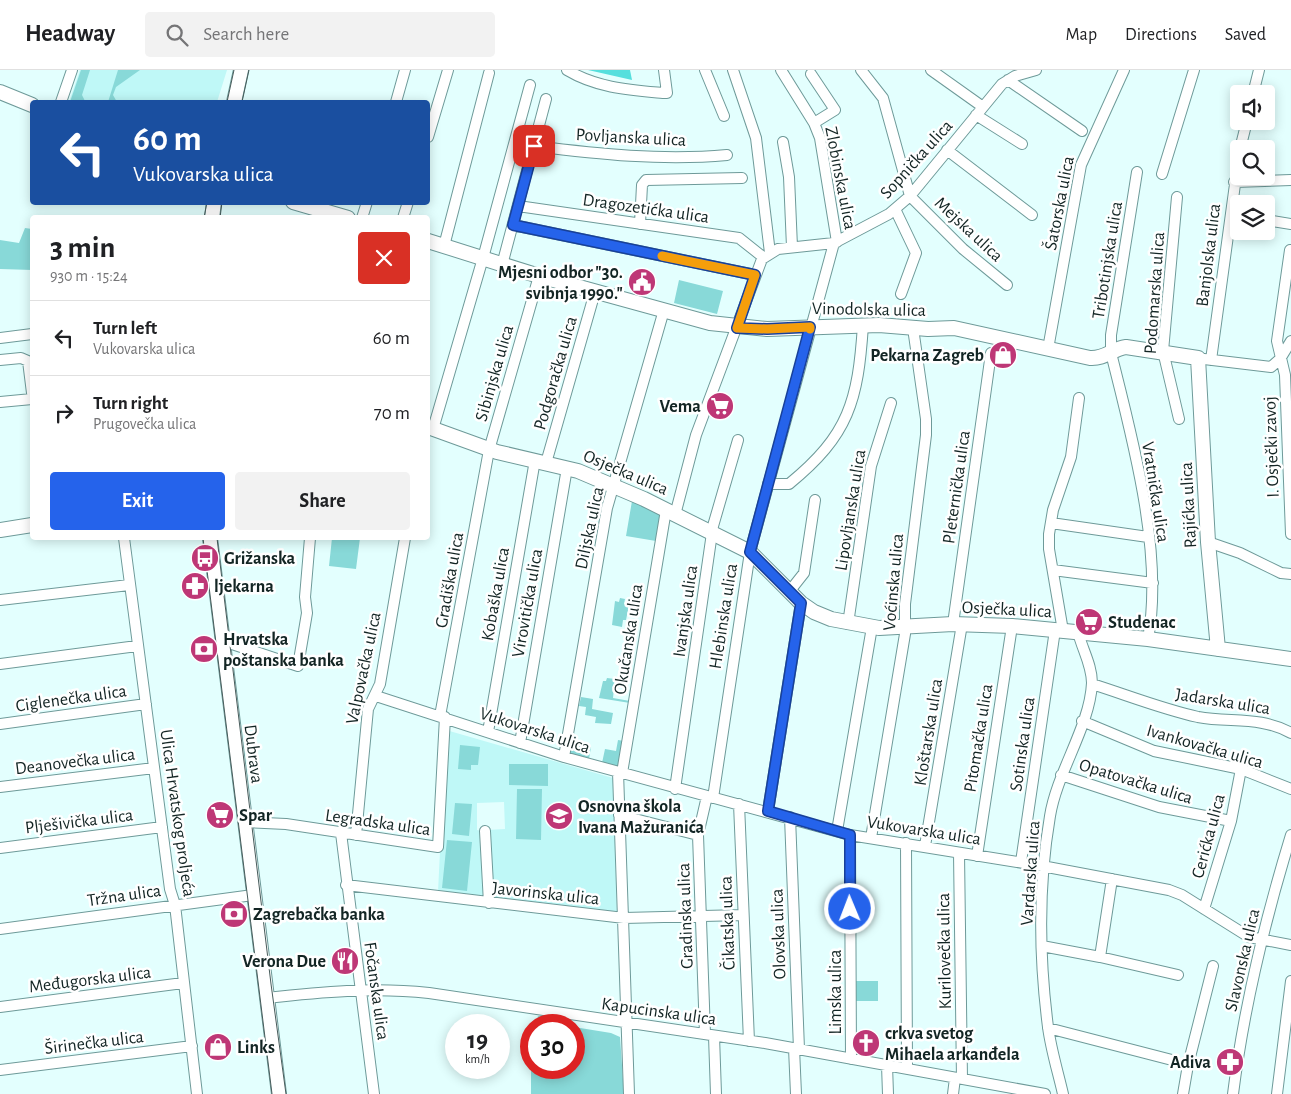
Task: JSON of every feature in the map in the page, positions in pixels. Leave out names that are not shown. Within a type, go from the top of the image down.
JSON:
[{"type":"street","points":[[62,100],[72,70]]},
{"type":"street","points":[[234,100],[241,70]]},
{"type":"street","points":[[397,100],[406,70]]},
{"type":"street","points":[[430,130],[448,70]]},
{"type":"street","points":[[567,70],[580,78],[617,89],[667,93],[668,88],[664,70]]},
{"type":"street","points":[[705,70],[724,116]]},
{"type":"street","points":[[733,70],[756,138],[767,255],[755,275],[737,328]]},
{"type":"street","name":"Zlobinska ulica","points":[[781,70],[814,122],[820,138],[836,242]]},
{"type":"street","points":[[861,70],[883,98],[910,196]]},
{"type":"street","points":[[931,70],[979,111],[1022,144]]},
{"type":"street","name":"Sopnička ulica","points":[[767,255],[792,247],[836,242],[879,221],[910,196],[979,111],[1008,80],[1036,70]]},
{"type":"street","name":"Šatorska ulica","points":[[1048,349],[1080,165],[1124,70]]},
{"type":"street","points":[[1162,174],[1194,70]]},
{"type":"street","points":[[1255,85],[1259,70]]},
{"type":"street","points":[[444,246],[489,73]]},
{"type":"street","points":[[811,74],[835,110],[814,122]]},
{"type":"street","points":[[1008,80],[1082,130]]},
{"type":"street","points":[[430,428],[483,258],[530,85]]},
{"type":"street","points":[[0,92],[30,104]]},
{"type":"street","points":[[502,265],[546,99]]},
{"type":"street","points":[[784,142],[789,177],[792,247]]},
{"type":"street","name":"Povljanska ulica","points":[[534,146],[612,156],[682,158],[727,155]]},
{"type":"street","points":[[948,150],[1032,215]]},
{"type":"street","name":"Tribotinjska ulica","points":[[1111,353],[1112,335],[1137,172]]},
{"type":"street","points":[[640,224],[642,185],[646,180],[742,178]]},
{"type":"street","points":[[1275,181],[1291,180]]},
{"type":"street","name":"Mejska ulica","points":[[910,196],[962,250],[1006,285]]},
{"type":"street","name":"Podomarska ulica","points":[[1177,197],[1164,352],[1179,419]]},
{"type":"street","points":[[299,205],[314,213],[328,215]]},
{"type":"street","name":"Dragozetićka ulica","points":[[518,206],[741,239],[767,255]]},
{"type":"street","points":[[895,209],[916,253],[901,294]]},
{"type":"street","points":[[1275,221],[1291,224]]},
{"type":"street","points":[[513,225],[755,275]]},
{"type":"street","name":"Banjolska ulica","points":[[1204,359],[1230,234]]},
{"type":"street","name":"Vinodolska ulica","points":[[430,242],[595,292],[710,323],[737,328],[767,329],[863,325],[960,328],[1090,358],[1103,358],[1126,347],[1271,367],[1280,359]]},
{"type":"street","name":"Hlebinska ulica","points":[[710,797],[750,552],[810,327],[836,242]]},
{"type":"street","points":[[1280,359],[1277,341],[1290,250]]},
{"type":"street","name":"Sibinjska ulica","points":[[489,450],[539,276]]},
{"type":"street","name":"Podgoračka ulica","points":[[541,462],[595,292]]},
{"type":"street","name":"Diljska ulica","points":[[564,757],[607,508],[664,310]]},
{"type":"street","points":[[768,484],[789,484],[818,459],[834,440],[855,392],[863,325]]},
{"type":"street","name":"Okučanska ulica","points":[[630,1094],[619,815],[620,773],[671,512],[696,435],[737,328]]},
{"type":"street","name":"Voćinska ulica","points":[[870,838],[905,628],[905,604],[926,419],[913,328]]},
{"type":"street","points":[[0,338],[30,334]]},
{"type":"street","points":[[1280,359],[1291,341]]},
{"type":"street","name":"Vratnička ulica","points":[[1111,353],[1137,462],[1148,538],[1153,583],[1148,639]]},
{"type":"street","name":"Pleternička ulica","points":[[957,624],[991,354]]},
{"type":"street","points":[[0,360],[21,358],[28,361],[30,377]]},
{"type":"street","name":"Rajićka ulica","points":[[1204,359],[1208,542],[1218,649]]},
{"type":"street","name":"I. Osječki zavoj","points":[[1280,359],[1284,376],[1291,534]]},
{"type":"street","name":"Sotinska ulica","points":[[1021,862],[1059,630],[1050,548],[1051,523],[1071,457],[1079,398]]},
{"type":"street","points":[[0,402],[30,399]]},
{"type":"street","name":"Lipovljanska ulica","points":[[848,624],[871,466],[891,403]]},
{"type":"street","name":"Osječka ulica","points":[[430,428],[489,450],[567,468],[614,485],[750,552],[801,603],[819,615],[848,624],[905,628],[957,624],[1012,626],[1148,639],[1291,659]]},
{"type":"street","name":"Ivanjska ulica","points":[[675,789],[713,534],[738,440]]},
{"type":"street","name":"Gradiška ulica","points":[[442,716],[489,450]]},
{"type":"street","name":"Kobaška ulica","points":[[488,732],[541,462]]},
{"type":"street","name":"Virovitička ulica","points":[[520,743],[567,468]]},
{"type":"street","points":[[789,592],[804,573],[815,500]]},
{"type":"street","points":[[1051,523],[1148,538]]},
{"type":"street","points":[[0,530],[30,526]]},
{"type":"street","name":"Ulica Hrvatskog proljeća","points":[[124,540],[170,889],[174,905],[197,1094]]},
{"type":"street","name":"Dubrava","points":[[210,540],[279,1094]]},
{"type":"street","points":[[222,644],[232,644],[298,666],[307,613],[305,597],[310,540]]},
{"type":"street","name":"Valpovačka ulica","points":[[356,835],[368,709],[376,696],[380,684],[405,540]]},
{"type":"street","points":[[1208,542],[1240,552],[1281,573],[1291,574]]},
{"type":"street","points":[[1053,570],[1153,583]]},
{"type":"street","points":[[0,600],[129,584]]},
{"type":"street","points":[[768,811],[801,603]]},
{"type":"street","name":"Kloštarska ulica","points":[[925,846],[957,624]]},
{"type":"street","name":"Pitomačka ulica","points":[[976,856],[1012,626]]},
{"type":"street","points":[[837,831],[872,627]]},
{"type":"street","name":"Vardarska ulica","points":[[1063,1094],[1048,1028],[1042,946],[1042,866],[1052,802],[1082,721],[1092,684],[1091,672],[1078,632]]},
{"type":"street","points":[[0,664],[137,646]]},
{"type":"street","name":"Jadarska ulica","points":[[1092,684],[1174,711],[1201,717],[1264,722],[1291,733]]},
{"type":"street","name":"Vukovarska ulica","points":[[376,696],[564,757],[675,789],[768,811],[850,835],[1021,862],[1176,892],[1243,934],[1262,941],[1291,944]]},
{"type":"street","name":"Ciglenečka ulica","points":[[0,724],[146,704]]},
{"type":"street","name":"Legradska ulica","points":[[244,822],[272,823],[438,847],[442,716]]},
{"type":"street","name":"Ivankovačka ulica","points":[[1082,721],[1154,751],[1241,769],[1291,789]]},
{"type":"street","name":"Deanovečka ulica","points":[[0,787],[154,768]]},
{"type":"street","name":"Cerićka ulica","points":[[1204,909],[1232,821],[1241,769]]},
{"type":"street","name":"Opatovačka ulica","points":[[1061,775],[1159,808],[1232,821]]},
{"type":"street","name":"Gradinska ulica","points":[[710,797],[698,835],[709,1035],[716,1094]]},
{"type":"street","name":"Čikatska ulica","points":[[739,804],[748,1041]]},
{"type":"street","points":[[619,815],[698,835]]},
{"type":"street","name":"Olovska ulica","points":[[790,818],[796,1094]]},
{"type":"street","name":"Plješivička ulica","points":[[0,848],[162,827]]},
{"type":"street","points":[[485,831],[489,903]]},
{"type":"street","name":"Fočanska ulica","points":[[341,833],[346,885],[374,1094]]},
{"type":"street","name":"Limska ulica","points":[[850,835],[851,1059]]},
{"type":"street","name":"Slavonska ulica","points":[[1233,1094],[1243,1025],[1262,941],[1291,835]]},
{"type":"street","points":[[906,843],[907,1069]]},
{"type":"street","name":"Kurilovečka ulica","points":[[953,1094],[958,1078],[959,853]]},
{"type":"street","points":[[1100,956],[1112,879]]},
{"type":"street","name":"Javorinska ulica","points":[[346,885],[624,918],[743,915]]},
{"type":"street","name":"Tržna ulica","points":[[0,928],[253,895]]},
{"type":"street","points":[[1042,946],[1100,956],[1178,975]]},
{"type":"street","points":[[1183,1094],[1190,1056],[1213,966]]},
{"type":"street","points":[[1277,1094],[1291,980]]},
{"type":"street","name":"Međugorska ulica","points":[[0,1007],[183,983]]},
{"type":"street","name":"Kapucinska ulica","points":[[266,998],[322,991],[361,989],[429,994],[748,1041],[958,1078],[993,1089],[1045,1094]]},
{"type":"street","points":[[1048,1028],[1172,1060]]},
{"type":"street","name":"Širinečka ulica","points":[[0,1070],[192,1046]]},
{"type":"street","points":[[887,1065],[888,1094]]},
{"type":"shaded area","points":[[80,70],[227,70],[218,100],[70,100]]},
{"type":"shaded area","points":[[81,70],[90,70],[82,95],[84,100],[71,100]]},
{"type":"shaded area","points":[[118,70],[140,70],[116,87],[113,95],[116,100],[109,100]]},
{"type":"shaded area","points":[[588,70],[630,70],[632,80]]},
{"type":"shaded area","points":[[25,228],[30,229],[30,270],[0,269],[0,240],[19,243]]},
{"type":"shaded area","points":[[679,280],[723,291],[717,314],[674,303]]},
{"type":"shaded area","points":[[632,501],[660,515],[656,541],[626,536]]},
{"type":"shaded area","points":[[332,540],[360,540],[356,569],[329,566]]},
{"type":"shaded area","points":[[620,598],[625,599],[624,604],[629,605],[626,620],[623,620],[622,627],[612,625],[615,601],[619,602]]},
{"type":"shaded area","points":[[607,678],[615,679],[613,698],[630,701],[630,703],[599,698],[603,681],[606,681]]},
{"type":"shaded area","points":[[581,697],[593,699],[592,709],[613,713],[611,724],[595,723],[596,717],[585,715],[586,707],[579,706]]},
{"type":"shaded area","name":"Osnovna škola Ivana Mažuranića","points":[[446,730],[613,778],[617,913],[492,898],[487,830],[505,829],[504,802],[477,803],[477,830],[482,831],[485,897],[438,892]]},
{"type":"shaded area","points":[[618,740],[624,741],[619,767],[602,763],[605,749],[616,751]]},
{"type":"shaded area","points":[[572,743],[591,747],[589,759],[570,754]]},
{"type":"shaded area","points":[[460,745],[480,747],[478,765],[471,765],[471,770],[458,769]]},
{"type":"shaded area","points":[[509,764],[548,764],[548,786],[509,785]]},
{"type":"shaded area","points":[[517,789],[542,789],[541,840],[516,839]]},
{"type":"shaded area","points":[[455,803],[472,804],[469,836],[452,834]]},
{"type":"shaded area","points":[[447,840],[472,842],[467,891],[442,888]]},
{"type":"shaded area","points":[[855,981],[878,981],[878,1001],[855,1001]]},
{"type":"shaded area","points":[[585,1029],[611,1033],[620,1037],[624,1094],[531,1094],[531,1079],[585,1079]]},
{"type":"tram line","points":[[227,100],[234,70]]},
{"type":"tram line","points":[[242,100],[249,70]]},
{"type":"tram line","points":[[205,215],[206,205]]},
{"type":"tram line","points":[[220,215],[222,205]]},
{"type":"tram line","points":[[203,540],[272,1094]]},
{"type":"tram line","points":[[217,540],[286,1094]]},
{"type":"slow traffic","points":[[662,256],[755,275],[737,328],[810,327],[810,329]]},
{"type":"place","name":"Mjesni odbor \"30. svibnja 1990.\"","points":[[642,282]]},
{"type":"place","name":"Pekarna Zagreb","points":[[1003,355]]},
{"type":"place","name":"Vema","points":[[720,406]]},
{"type":"place","name":"Grižanska","points":[[205,558]]},
{"type":"place","name":"ljekarna","points":[[195,586]]},
{"type":"place","name":"Studenac","points":[[1089,622]]},
{"type":"place","name":"Hrvatska poštanska banka","points":[[204,649]]},
{"type":"place","name":"Spar","points":[[220,815]]},
{"type":"place","name":"Osnovna škola Ivana Mažuranića","points":[[559,816]]},
{"type":"place","name":"Zagrebačka banka","points":[[234,914]]},
{"type":"place","name":"Verona Due","points":[[345,961]]},
{"type":"place","name":"crkva svetog Mihaela arkanđela","points":[[866,1043]]},
{"type":"place","name":"Links","points":[[218,1047]]},
{"type":"place","name":"Adiva","points":[[1230,1062]]},
{"type":"route","points":[[534,146],[513,225],[755,275],[737,328],[810,327],[750,552],[801,603],[768,811],[850,835],[850,909]]}]
